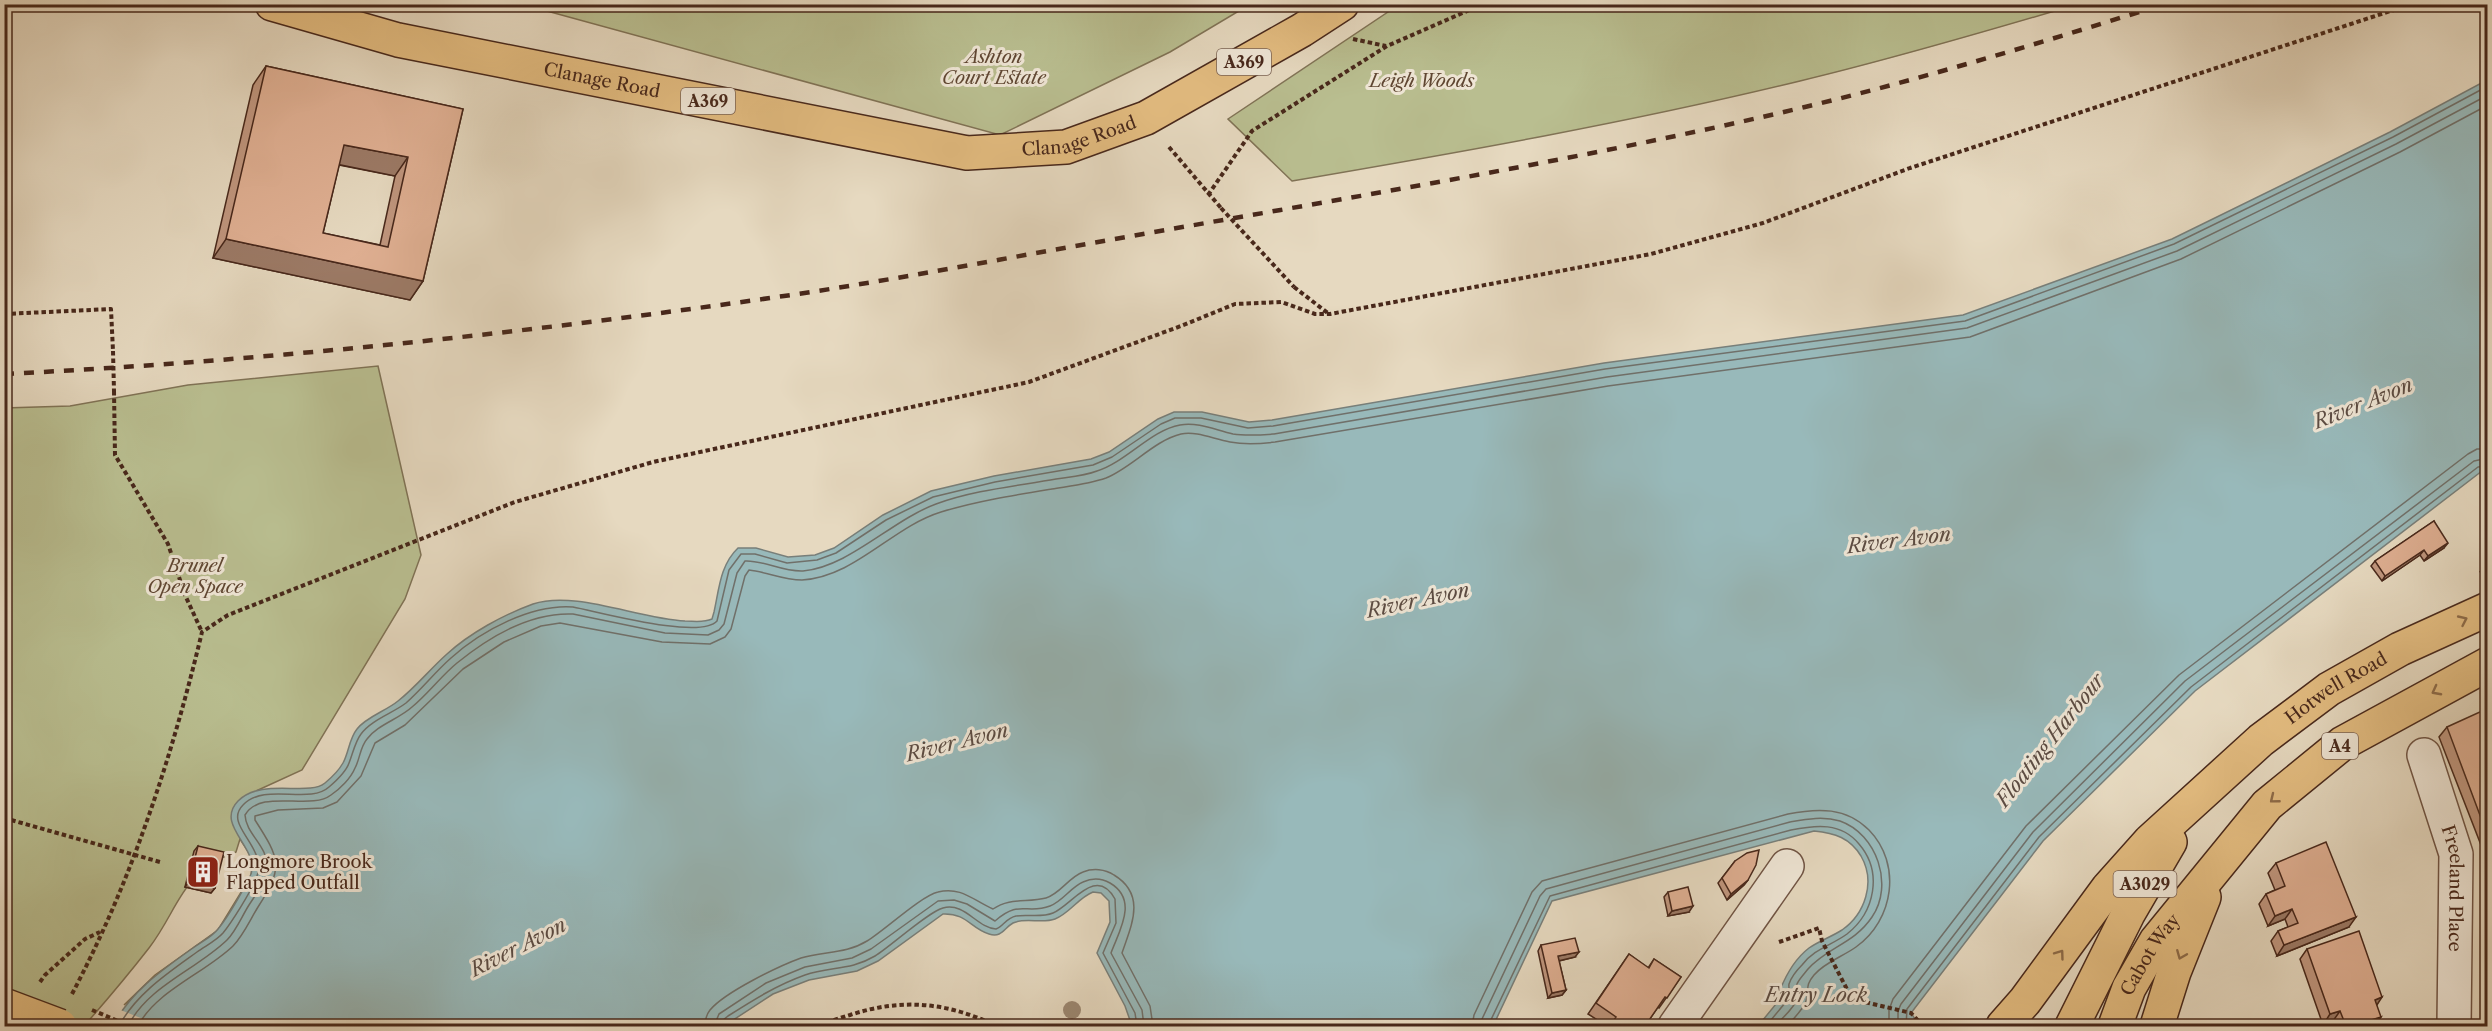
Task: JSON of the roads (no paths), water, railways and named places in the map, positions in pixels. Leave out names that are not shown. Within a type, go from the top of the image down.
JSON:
[{"type":"main road","name":"Clanage Road","points":[[272,4],[398,40],[967,153],[1066,147],[1146,118],[1302,30],[1342,4]]},
{"type":"main road","name":"Hotwell Road","points":[[2204,794],[2261,740],[2329,689],[2400,649],[2487,609]]},
{"type":"main road","name":"A4","points":[[2157,1026],[2174,972],[2218,862],[2267,805],[2343,743],[2487,664]]},
{"type":"main road","points":[[2003,1026],[2025,1001],[2108,888],[2150,841],[2204,794]]},
{"type":"main road","name":"A3029","points":[[2072,1026],[2094,979],[2160,856],[2204,794]]},
{"type":"main road","name":"Cabot Way","points":[[2115,1026],[2129,988],[2156,941],[2218,862]]},
{"type":"main road","points":[[4,1005],[33,1014],[65,1012]]},
{"type":"street","name":"Freeland Place","points":[[2424,755],[2456,854],[2454,1026]]},
{"type":"street","points":[[1675,1026],[1787,866]]},
{"type":"water","points":[[2487,80],[2487,472],[2482,471],[2195,691],[2043,841],[1911,1013],[1915,1019],[1910,1026],[1758,1026],[1785,993],[1780,990],[1788,973],[1800,957],[1809,948],[1842,930],[1850,923],[1866,897],[1868,876],[1857,850],[1841,837],[1814,831],[1552,901],[1493,1026],[1132,1026],[1125,1006],[1097,953],[1110,922],[1109,901],[1101,893],[1093,892],[1055,919],[1018,921],[997,935],[983,932],[958,916],[943,914],[878,961],[857,971],[809,980],[773,994],[724,1026],[113,1026],[128,1003],[148,982],[216,932],[227,918],[249,879],[252,868],[251,858],[231,820],[232,811],[238,801],[259,790],[308,788],[325,783],[343,763],[352,737],[361,725],[398,701],[466,639],[487,625],[522,608],[550,601],[568,600],[667,619],[709,620],[712,619],[727,562],[738,548],[756,548],[788,557],[815,555],[834,548],[883,515],[931,491],[994,476],[1091,459],[1109,452],[1158,419],[1174,412],[1202,412],[1249,422],[1272,420],[1604,363],[1963,315],[2172,239],[2390,132]]},
{"type":"railway","points":[[4,374],[200,362],[493,334],[784,296],[915,275],[1469,176],[1721,126],[1896,84],[2165,4]]},
{"type":"place","name":"Longmore Brook Flapped Outfall","points":[[203,872]]},
{"type":"park label","name":"Ashton Court Estate","points":[[994,67]]},
{"type":"park label","name":"Leigh Woods","points":[[1422,81]]},
{"type":"park label","name":"Brunel Open Space","points":[[195,576]]},
{"type":"water label","name":"River Avon","points":[[2363,403]]},
{"type":"water label","name":"River Avon","points":[[1899,540]]},
{"type":"water label","name":"River Avon","points":[[1418,600]]},
{"type":"water label","name":"Floating Harbour","points":[[2050,740]]},
{"type":"water label","name":"River Avon","points":[[957,742]]},
{"type":"water label","name":"River Avon","points":[[518,947]]},
{"type":"water label","name":"Entry Lock","points":[[1816,995]]}]
